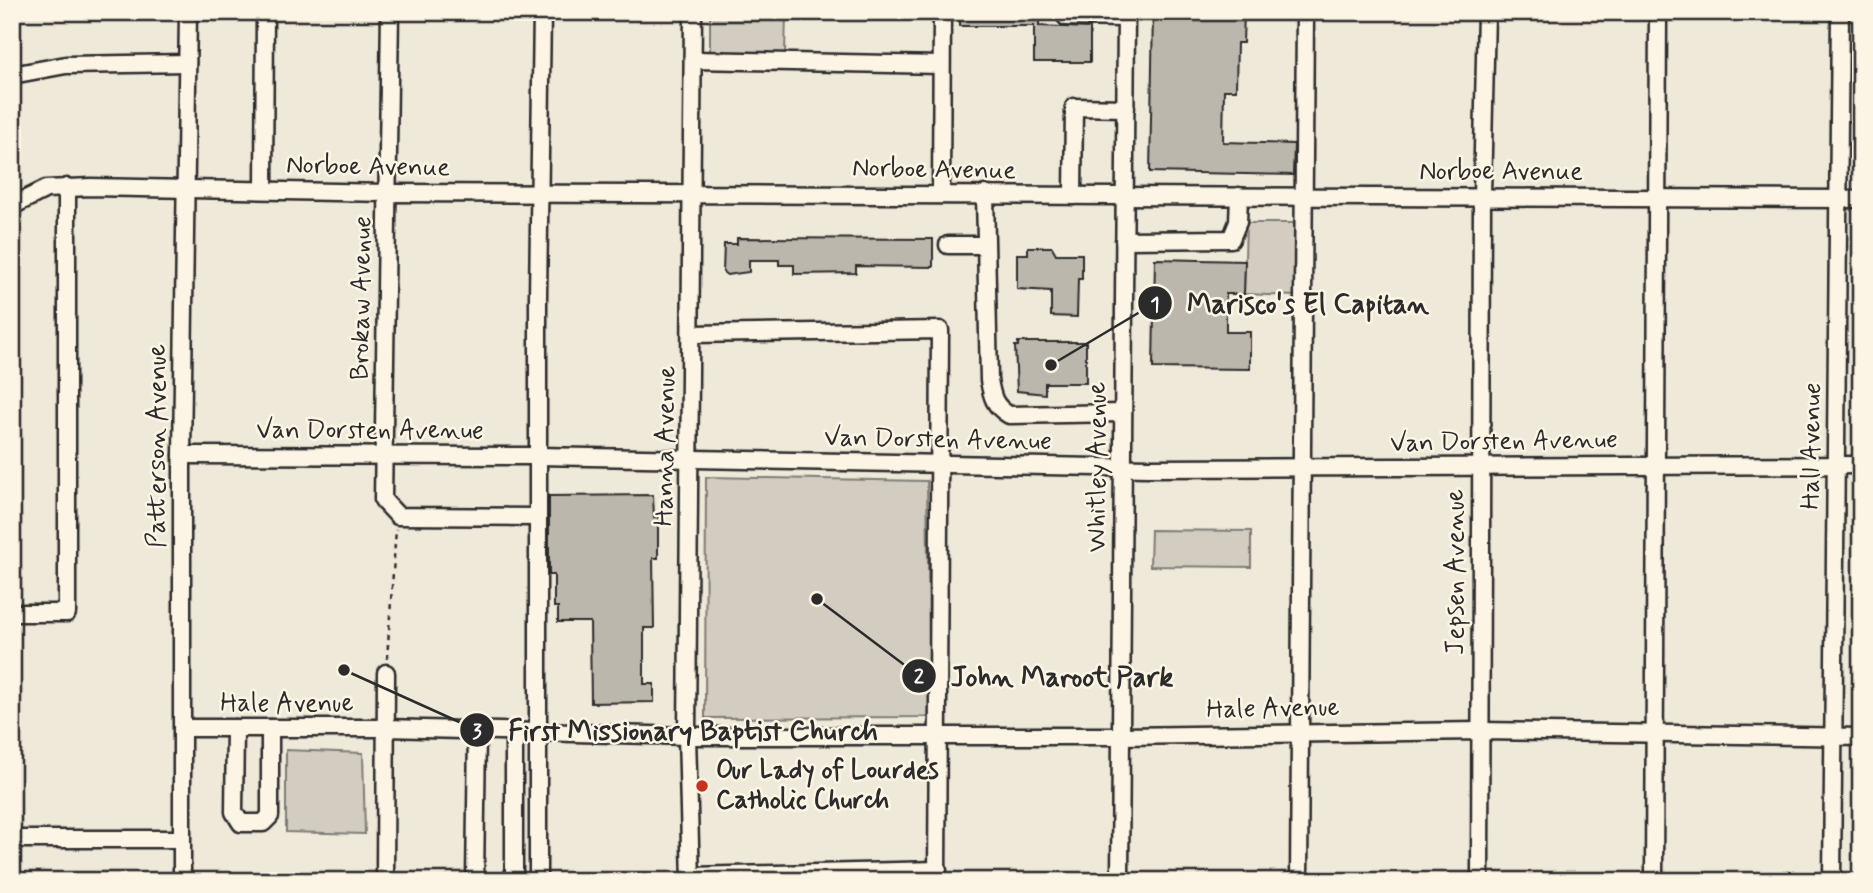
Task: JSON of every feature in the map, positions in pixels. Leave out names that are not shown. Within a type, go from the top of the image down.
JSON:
[{"type":"street","name":"Patterson Avenue","points":[[182,881],[181,455],[188,12]]},
{"type":"street","points":[[264,190],[265,12]]},
{"type":"street","name":"Brokaw Avenue","points":[[390,12],[383,500],[398,516]]},
{"type":"street","points":[[538,881],[542,12]]},
{"type":"street","name":"Hanna Avenue","points":[[691,878],[687,736],[693,12]]},
{"type":"street","points":[[941,193],[942,12]]},
{"type":"street","points":[[1066,12],[1066,17],[1126,15]]},
{"type":"street","points":[[1299,881],[1305,12]]},
{"type":"street","name":"Jepsen Avenue","points":[[1480,881],[1482,196],[1486,12]]},
{"type":"street","points":[[1654,881],[1657,12]]},
{"type":"street","name":"Hall Avenue","points":[[1832,881],[1840,12]]},
{"type":"street","name":"Whitley Avenue","points":[[1120,881],[1126,15]]},
{"type":"street","points":[[693,60],[941,65]]},
{"type":"street","points":[[12,75],[66,65],[187,63]]},
{"type":"street","points":[[1073,196],[1074,107],[1126,108]]},
{"type":"street","points":[[12,613],[67,613],[67,187]]},
{"type":"street","name":"Norboe Avenue","points":[[12,206],[46,189],[67,187],[388,193],[941,193],[1124,197],[1304,195],[1861,199]]},
{"type":"street","points":[[985,194],[989,380],[992,397],[998,408],[1009,415],[1122,414]]},
{"type":"street","points":[[1124,240],[1231,239],[1238,222],[1239,195]]},
{"type":"street","points":[[948,245],[985,245]]},
{"type":"street","points":[[691,878],[938,876],[940,466],[940,330],[692,334]]},
{"type":"street","name":"Van Dorsten Avenue","points":[[181,455],[538,456],[940,466],[1301,469],[1861,464]]},
{"type":"street","points":[[398,516],[538,517]]},
{"type":"street","points":[[385,881],[386,673]]},
{"type":"street","name":"Hale Avenue","points":[[183,728],[386,728],[687,736],[1121,736],[1480,731],[1861,737]]},
{"type":"street","points":[[235,728],[234,812],[241,823],[263,822],[270,816],[270,728]]},
{"type":"street","points":[[475,881],[477,732]]},
{"type":"street","points":[[514,733],[514,881]]},
{"type":"street","points":[[12,839],[181,839]]},
{"type":"path","points":[[386,673],[398,516]]},
{"type":"shaded area","points":[[710,12],[786,12],[785,54],[710,52]]},
{"type":"shaded area","points":[[1246,223],[1295,223],[1295,296],[1244,294]]},
{"type":"shaded area","points":[[706,477],[927,481],[930,717],[705,718]]},
{"type":"shaded area","points":[[1151,530],[1251,531],[1251,567],[1150,566]]},
{"type":"shaded area","points":[[286,750],[363,753],[365,834],[286,832]]},
{"type":"building","points":[[960,12],[1039,12],[1039,26],[1090,28],[1090,62],[1034,62],[1034,26],[960,26]]},
{"type":"building","points":[[1153,12],[1244,12],[1243,43],[1237,43],[1236,90],[1224,90],[1223,142],[1294,144],[1293,175],[1150,172]]},
{"type":"building","points":[[737,238],[933,239],[933,267],[856,266],[856,273],[794,274],[794,265],[779,265],[779,260],[749,260],[749,272],[727,275],[723,272],[724,244],[737,244]]},
{"type":"building","points":[[1028,247],[1052,247],[1056,254],[1082,254],[1077,317],[1051,316],[1051,291],[1017,289],[1017,254],[1028,254]]},
{"type":"building","points":[[1155,259],[1245,261],[1244,294],[1226,294],[1226,332],[1250,332],[1250,369],[1153,368]]},
{"type":"building","points":[[1018,342],[1086,342],[1086,383],[1045,383],[1045,394],[1017,391],[1015,346],[1018,346]]},
{"type":"building","points":[[653,495],[654,517],[658,517],[658,558],[653,558],[654,628],[644,628],[644,684],[654,684],[654,702],[591,703],[590,622],[558,622],[558,607],[554,607],[554,575],[549,575],[549,496]]},
{"type":"place","name":"Marisco's El Capitan","points":[[1051,365]]},
{"type":"place","name":"John Maroot Park","points":[[817,599]]},
{"type":"place","name":"First Missionary Baptist Church","points":[[344,670]]},
{"type":"place","name":"Our Lady of Lourdes Catholic Church","points":[[702,786]]}]
